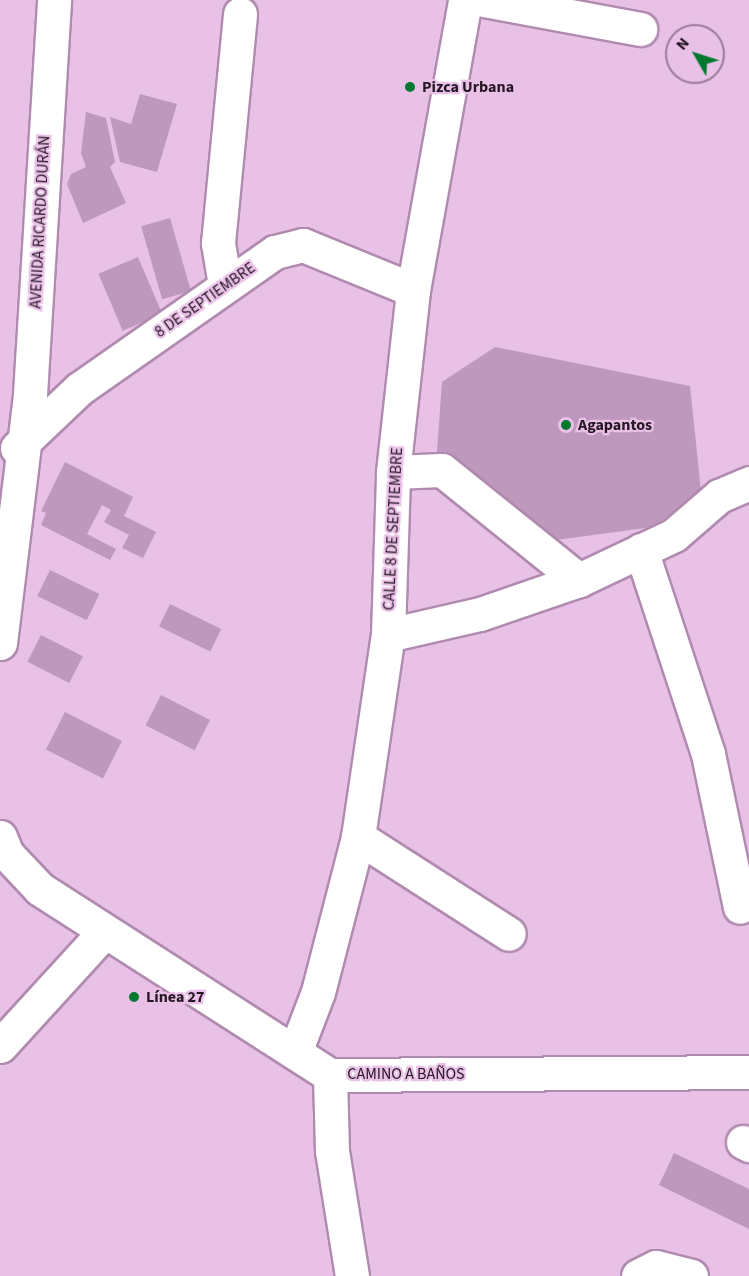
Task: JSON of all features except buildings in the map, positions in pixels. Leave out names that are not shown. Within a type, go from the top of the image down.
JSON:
[{"type":"street","name":"AVENIDA RICARDO DURÁN","points":[[12,451],[54,0]]},
{"type":"street","name":"CALLE 8 DE SEPTIEMBRE","points":[[295,1052],[318,992],[358,837],[388,635],[393,472],[413,290],[465,0]]},
{"type":"street","points":[[484,0],[640,29]]},
{"type":"street","points":[[225,285],[218,243],[240,14]]},
{"type":"street","name":"8 DE SEPTIEMBRE","points":[[12,451],[79,389],[275,252],[303,245],[413,290]]},
{"type":"street","points":[[0,643],[12,451]]},
{"type":"street","points":[[393,472],[442,470],[579,580]]},
{"type":"street","points":[[388,635],[480,614],[579,580],[674,535],[720,496],[749,483]]},
{"type":"street","points":[[641,550],[708,754],[740,907]]},
{"type":"street","name":"CAMINO A BAÑOS","points":[[0,837],[7,854],[40,889],[330,1075],[749,1072]]},
{"type":"street","points":[[358,837],[509,934]]},
{"type":"street","points":[[0,1046],[104,932]]},
{"type":"street","points":[[330,1075],[332,1152],[351,1276]]},
{"type":"street","points":[[638,1276],[656,1267],[691,1276]]},
{"type":"place","name":"Pizca Urbana","points":[[410,87]]},
{"type":"place","name":"Agapantos","points":[[566,425]]},
{"type":"place","name":"Línea 27","points":[[134,997]]}]
